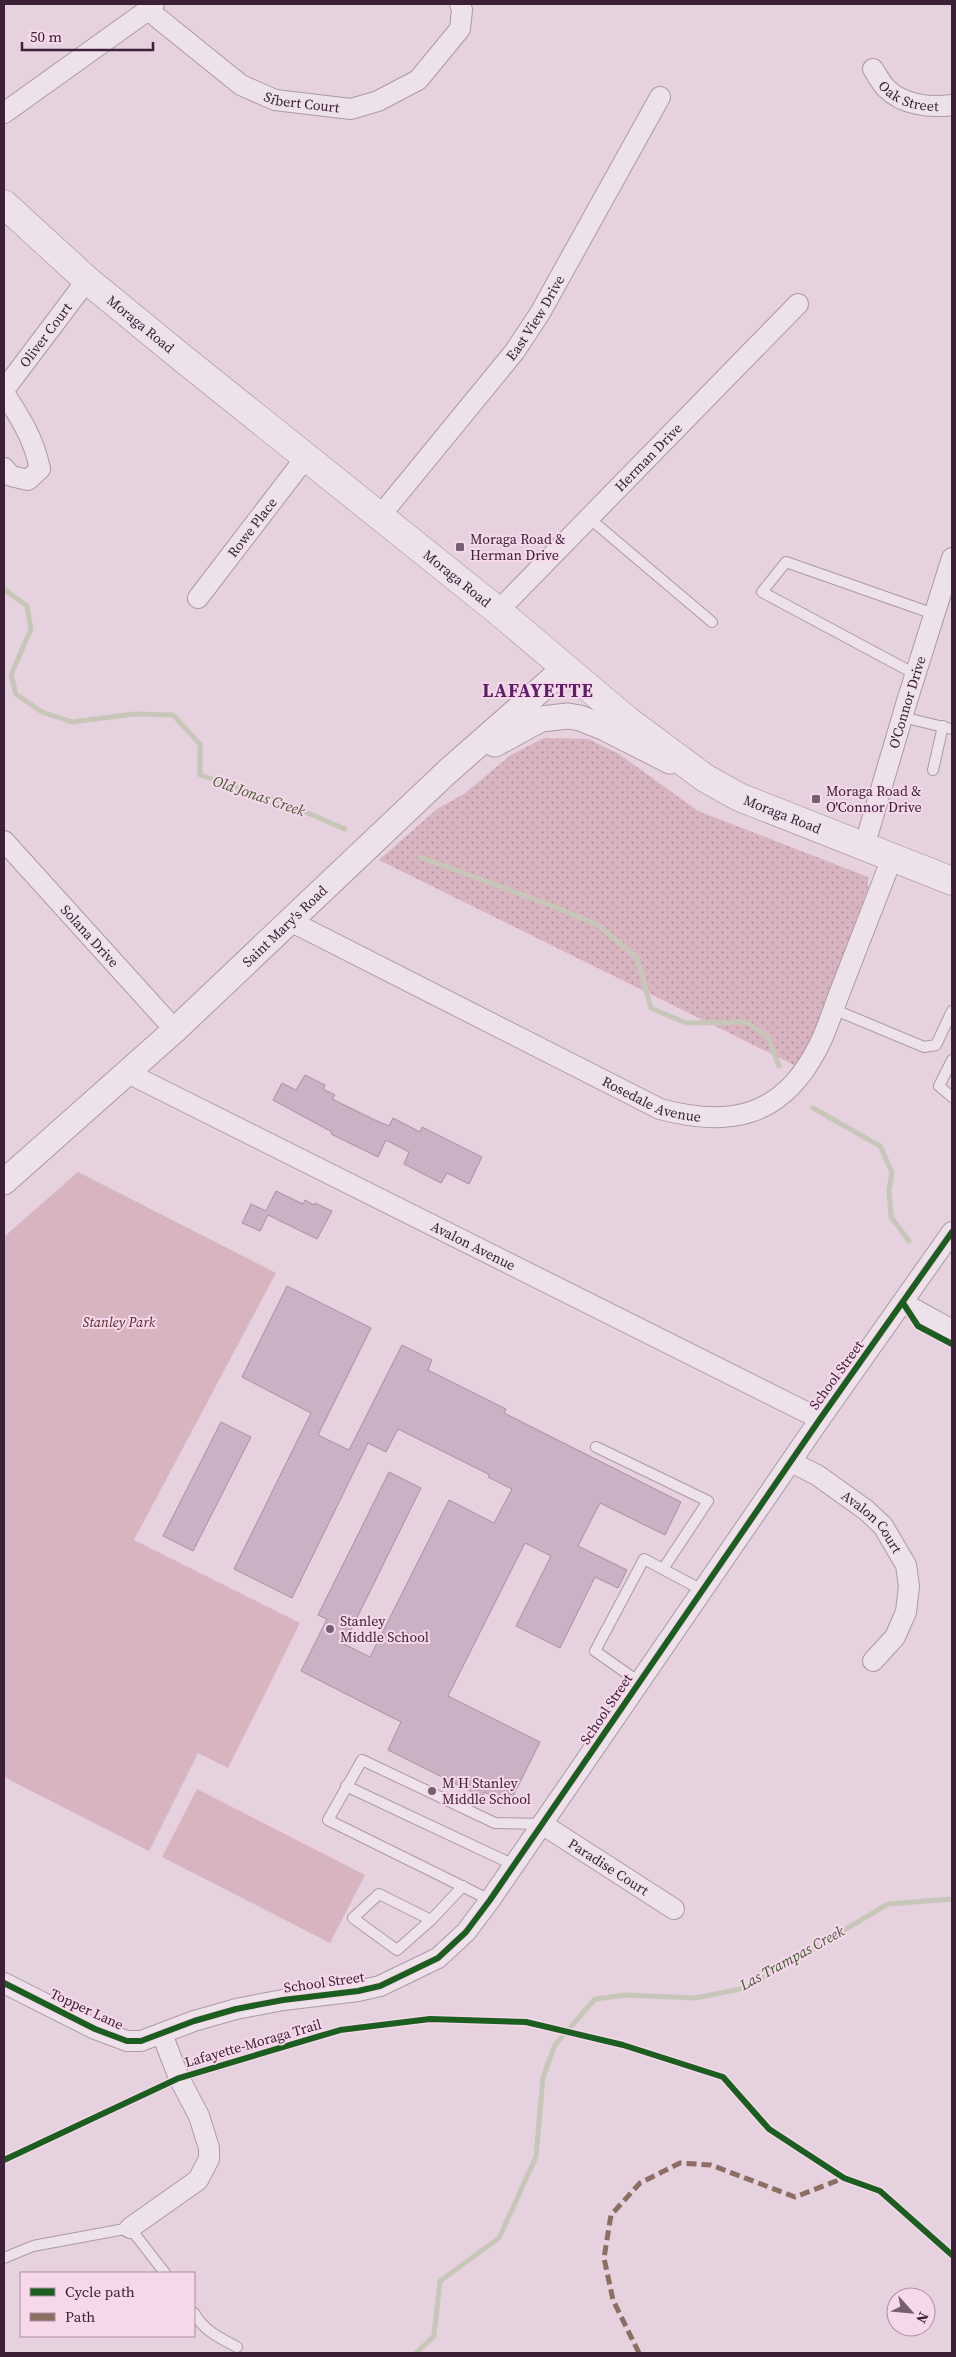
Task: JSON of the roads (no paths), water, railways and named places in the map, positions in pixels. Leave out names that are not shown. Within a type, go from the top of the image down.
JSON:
[{"type":"main road","name":"Moraga Road","points":[[4,204],[87,280],[498,611],[627,720],[705,778],[739,797],[952,881]]},
{"type":"street","name":"Sibert Court","points":[[151,6],[241,85],[275,100],[350,109],[378,101],[418,80],[460,29],[460,4]]},
{"type":"street","points":[[4,113],[151,6]]},
{"type":"street","name":"Oak Street","points":[[873,68],[887,89],[910,103],[952,105]]},
{"type":"street","name":"East View Drive","points":[[380,516],[515,351],[540,313],[660,97]]},
{"type":"street","name":"Oliver Court","points":[[4,468],[11,476],[28,480],[40,469],[36,447],[4,391],[87,280]]},
{"type":"street","name":"Herman Drive","points":[[498,611],[798,304]]},
{"type":"street","name":"Rowe Place","points":[[198,598],[306,456]]},
{"type":"street","name":"O'Connor Drive","points":[[864,847],[915,674],[940,607],[952,558]]},
{"type":"street","name":"Saint Mary's Road","points":[[4,1182],[175,1030],[447,772],[564,668]]},
{"type":"street","points":[[447,772],[541,718],[568,716],[580,718],[605,728],[705,778]]},
{"type":"street","name":"Solana Drive","points":[[4,841],[175,1030]]},
{"type":"street","name":"Rosedale Avenue","points":[[290,921],[660,1109],[690,1117],[721,1118],[751,1112],[776,1101],[796,1082],[818,1049],[892,858]]},
{"type":"street","name":"Avalon Avenue","points":[[128,1072],[820,1418]]},
{"type":"street","name":"School Street","points":[[162,2034],[194,2021],[236,2009],[380,1986],[438,1958],[466,1932],[490,1900],[820,1418],[950,1240]]},
{"type":"street","points":[[903,1303],[952,1330]]},
{"type":"street","name":"Avalon Court","points":[[790,1462],[817,1475],[866,1510],[882,1526],[906,1564],[909,1586],[906,1612],[895,1637],[874,1661]]},
{"type":"street","name":"Paradise Court","points":[[542,1824],[674,1909]]},
{"type":"street","name":"Topper Lane","points":[[4,1983],[95,2030],[127,2042],[141,2041],[162,2034]]},
{"type":"street","points":[[130,2228],[198,2180],[209,2159],[210,2148],[199,2116],[179,2078],[162,2034]]},
{"type":"lane","points":[[589,518],[712,622]]},
{"type":"lane","points":[[915,674],[762,592],[786,562],[940,607]]},
{"type":"lane","points":[[902,717],[948,728],[933,770]]},
{"type":"lane","points":[[833,1009],[924,1047],[936,1045],[952,1011]]},
{"type":"lane","points":[[952,1060],[939,1086],[952,1097]]},
{"type":"lane","points":[[596,1447],[708,1502],[663,1569]]},
{"type":"lane","points":[[639,1682],[596,1651],[644,1559],[702,1590]]},
{"type":"lane","points":[[490,1900],[328,1820],[362,1760],[495,1823],[542,1824]]},
{"type":"lane","points":[[346,1786],[514,1865]]},
{"type":"lane","points":[[431,1920],[379,1894],[354,1918],[397,1950],[431,1920],[463,1886]]},
{"type":"lane","points":[[4,2258],[33,2246],[130,2228],[164,2272]]},
{"type":"lane","points":[[195,2315],[210,2333],[238,2347]]},
{"type":"waterway","name":"Old Jonas Creek","points":[[4,589],[27,606],[31,629],[11,675],[16,694],[42,712],[72,722],[134,714],[173,715],[200,744],[200,775],[282,802],[345,829]]},
{"type":"waterway","name":"Old Jonas Creek","points":[[420,857],[550,905],[598,925],[637,958],[651,1008],[686,1023],[746,1022],[768,1037],[779,1066]]},
{"type":"waterway","name":"Old Jonas Creek","points":[[813,1108],[880,1146],[892,1172],[889,1190],[891,1217],[909,1241]]},
{"type":"waterway","name":"Las Trampas Creek","points":[[416,2353],[434,2336],[440,2281],[499,2238],[536,2157],[543,2077],[555,2045],[595,1999],[626,1995],[695,1998],[746,1988],[888,1904],[952,1899]]},
{"type":"place","name":"Moraga Road & Herman Drive","points":[[460,547]]},
{"type":"place","name":"Moraga Road & O'Connor Drive","points":[[816,799]]},
{"type":"place","name":"Stanley Middle School","points":[[330,1629]]},
{"type":"place","name":"M H Stanley Middle School","points":[[432,1791]]},
{"type":"district","name":"LAFAYETTE","points":[[538,690]]},
{"type":"park label","name":"Stanley Park","points":[[119,1322]]}]
